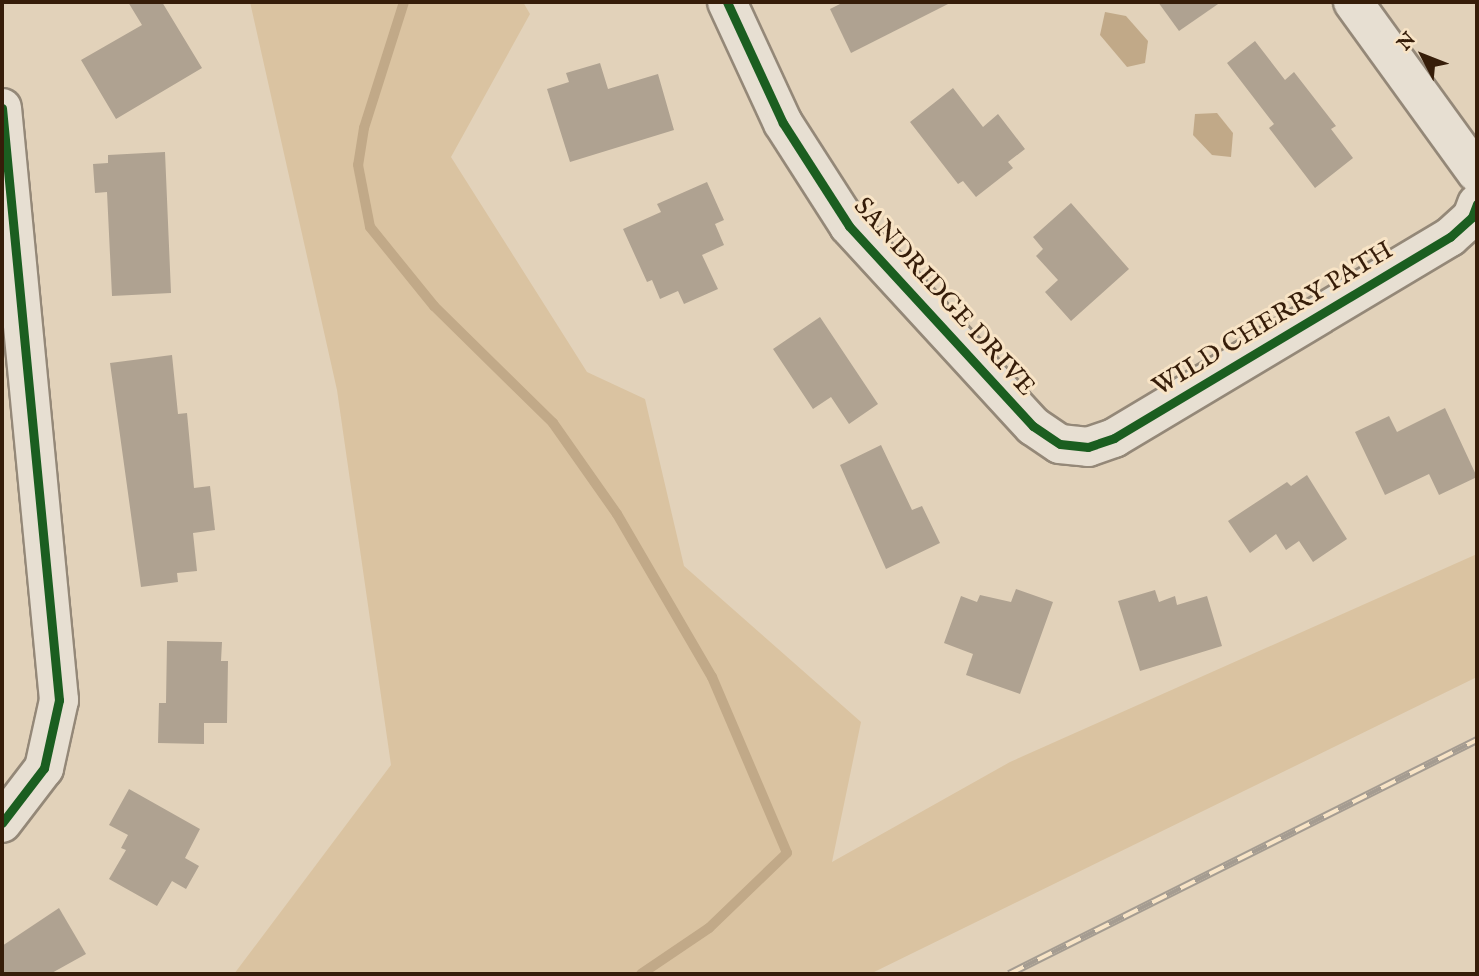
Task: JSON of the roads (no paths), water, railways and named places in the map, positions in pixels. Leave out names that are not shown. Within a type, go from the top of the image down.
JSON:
[{"type":"street","name":"SANDRIDGE DRIVE","points":[[727,2],[783,123],[849,226],[1032,426],[1060,444],[1075,447]]},
{"type":"street","points":[[1353,2],[1477,173]]},
{"type":"street","points":[[2,108],[59,700],[44,768],[33,789],[2,823]]},
{"type":"street","name":"WILD CHERRY PATH","points":[[1075,447],[1114,438],[1450,237],[1472,217],[1477,204]]},
{"type":"waterway","points":[[404,2],[364,128],[358,165],[370,227],[434,306],[553,423],[617,514],[712,677],[787,853],[709,928],[641,974]]},
{"type":"railway","points":[[1009,974],[1477,740]]}]
